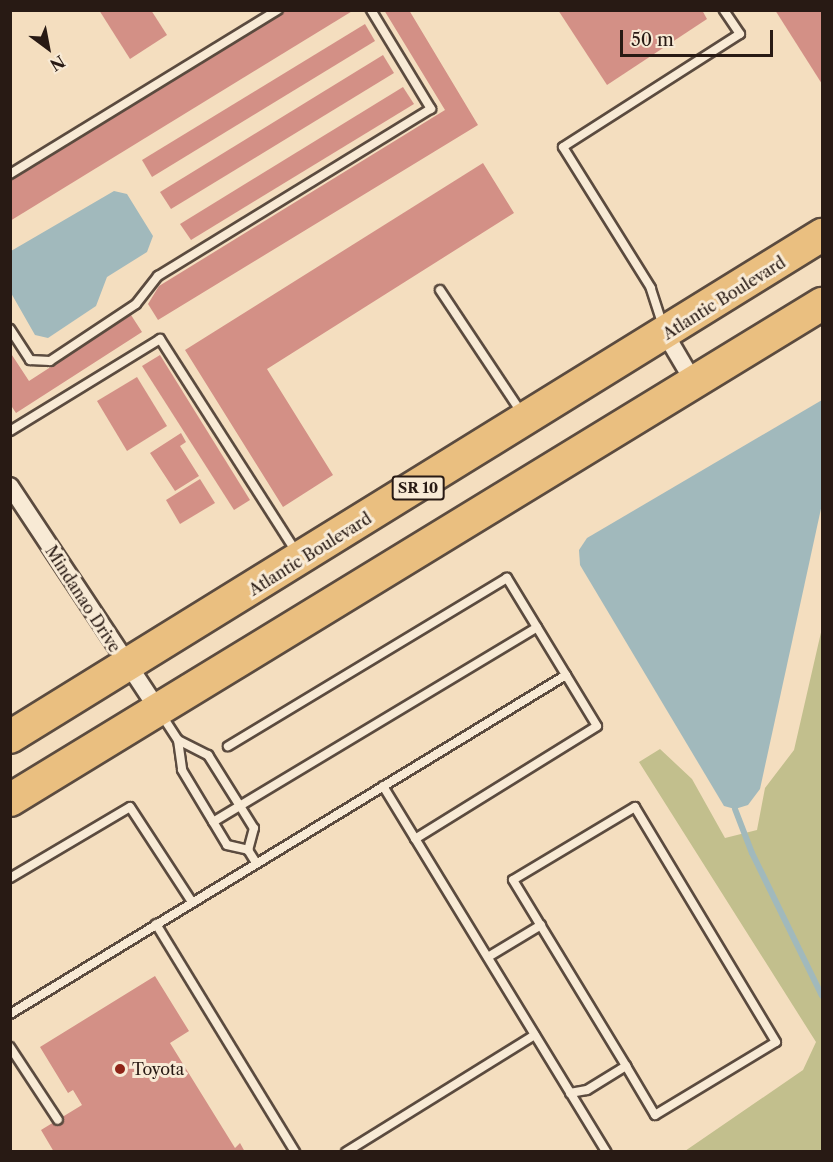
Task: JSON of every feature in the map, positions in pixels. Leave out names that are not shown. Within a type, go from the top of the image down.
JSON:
[{"type":"highway","name":"Atlantic Boulevard","points":[[10,737],[666,335],[822,235]]},
{"type":"highway","points":[[10,800],[696,386],[822,304]]},
{"type":"street","points":[[666,335],[696,386]]},
{"type":"street","name":"Mindanao Drive","points":[[10,486],[126,666],[158,710]]},
{"type":"lane","points":[[10,174],[278,10]]},
{"type":"lane","points":[[10,329],[30,360],[39,363],[50,361],[138,306],[158,276],[431,109],[371,10]]},
{"type":"lane","points":[[666,335],[651,288],[563,147],[740,34],[724,10]]},
{"type":"lane","points":[[440,290],[527,420]]},
{"type":"lane","points":[[10,431],[160,339],[301,560]]},
{"type":"lane","points":[[228,746],[507,578],[597,726],[415,839]]},
{"type":"lane","points":[[213,822],[537,627]]},
{"type":"lane","points":[[10,1014],[566,675]]},
{"type":"lane","points":[[158,710],[178,740],[182,770],[227,845],[248,850],[256,863]]},
{"type":"lane","points":[[178,740],[208,755],[254,828],[248,850]]},
{"type":"lane","points":[[383,786],[606,1152]]},
{"type":"lane","points":[[10,878],[130,807],[192,902]]},
{"type":"lane","points":[[635,807],[776,1042],[655,1115],[626,1066],[513,880],[635,807]]},
{"type":"lane","points":[[156,924],[295,1152]]},
{"type":"lane","points":[[488,957],[541,925]]},
{"type":"lane","points":[[346,1152],[536,1035]]},
{"type":"lane","points":[[10,1047],[58,1120]]},
{"type":"lane","points":[[570,1093],[587,1090],[626,1066]]},
{"type":"shaded area","points":[[822,628],[822,1151],[685,1151],[803,1070],[816,1042],[639,762],[660,749],[692,779],[725,838],[757,830],[765,788],[794,750]]},
{"type":"water","points":[[114,191],[127,194],[153,236],[147,252],[107,277],[96,306],[48,338],[35,335],[11,293],[11,251]]},
{"type":"water","points":[[822,400],[822,504],[760,789],[748,805],[735,809],[724,806],[580,565],[579,550],[587,538]]},
{"type":"building","points":[[99,10],[151,10],[167,35],[130,59]]},
{"type":"building","points":[[287,10],[354,10],[10,221],[10,180]]},
{"type":"building","points":[[384,10],[409,10],[478,125],[158,320],[148,304],[159,286],[445,110]]},
{"type":"building","points":[[558,10],[702,10],[707,19],[607,85]]},
{"type":"building","points":[[775,10],[822,10],[822,84]]},
{"type":"building","points":[[365,24],[375,41],[152,177],[142,160]]},
{"type":"building","points":[[383,55],[394,73],[171,209],[160,192]]},
{"type":"building","points":[[403,87],[414,104],[191,240],[180,224]]},
{"type":"building","points":[[483,163],[514,213],[267,369],[333,475],[283,507],[185,350]]},
{"type":"building","points":[[131,315],[142,332],[16,413],[10,404],[10,352],[29,381]]},
{"type":"building","points":[[160,355],[250,500],[234,510],[142,366]]},
{"type":"building","points":[[137,377],[167,426],[127,451],[97,401]]},
{"type":"building","points":[[181,433],[186,442],[180,446],[199,476],[175,491],[150,453]]},
{"type":"building","points":[[200,479],[215,503],[180,524],[166,500]]},
{"type":"building","name":"Toyota","points":[[155,976],[189,1031],[170,1043],[235,1148],[240,1143],[245,1152],[54,1152],[41,1130],[82,1105],[73,1090],[68,1093],[40,1047]]},
{"type":"waterway","points":[[735,809],[752,853],[822,996]]},
{"type":"place","name":"Toyota","points":[[120,1069]]}]
